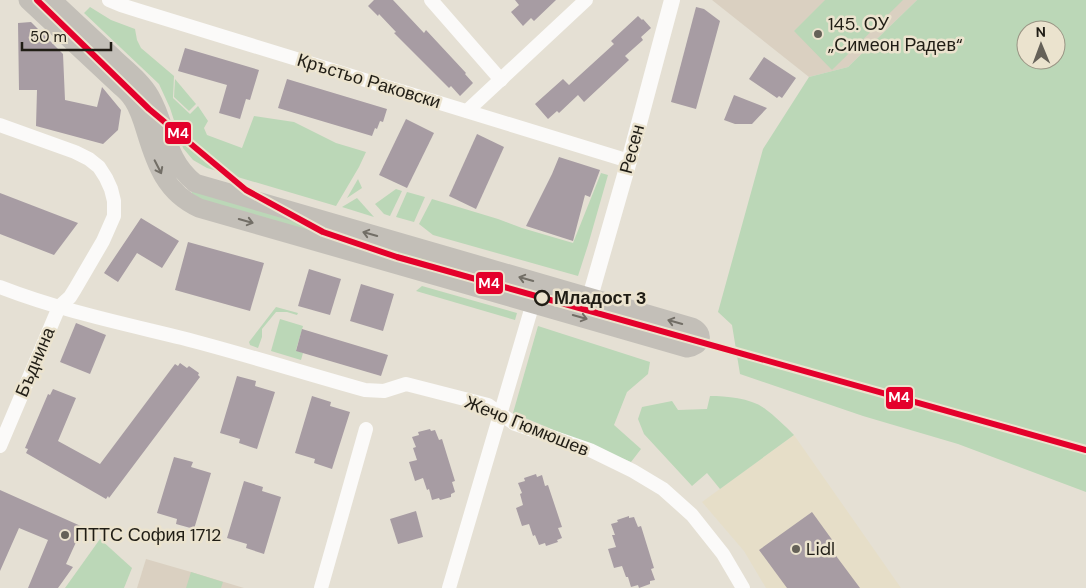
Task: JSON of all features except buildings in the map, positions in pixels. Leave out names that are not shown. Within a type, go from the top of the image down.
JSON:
[{"type":"main road","points":[[28,0],[134,101],[153,157],[164,179],[184,199],[199,208],[688,348],[699,342],[700,333],[695,328],[195,183],[179,167],[174,159],[150,95],[135,78],[52,0]]},
{"type":"street","name":"Кръстьо Раковски","points":[[109,0],[629,161]]},
{"type":"street","points":[[431,0],[501,80]]},
{"type":"street","points":[[467,111],[586,0]]},
{"type":"street","name":"Ресен","points":[[590,297],[672,0]]},
{"type":"street","name":"Бъднина","points":[[0,125],[89,159],[106,178],[112,189],[114,202],[114,216],[103,241],[75,290],[59,307],[0,446]]},
{"type":"street","name":"Жечо Гюмюшев","points":[[0,287],[59,307],[235,352],[365,390],[384,391],[406,384],[488,405],[515,424],[590,450],[664,488],[692,515],[723,554],[743,588]]},
{"type":"street","points":[[449,588],[533,303]]},
{"type":"street","points":[[321,588],[366,429]]},
{"type":"shaded area","name":"145. ОУ „Симеон Радев“","points":[[712,0],[917,0],[848,67],[809,77]]},
{"type":"shaded area","points":[[794,435],[901,588],[766,588],[744,551],[702,502]]},
{"type":"shaded area","points":[[146,559],[191,572],[244,588],[137,588]]},
{"type":"green space","points":[[825,0],[903,0],[832,70],[794,31]]},
{"type":"green space","points":[[917,0],[1086,0],[1086,492],[958,444],[863,416],[740,374],[732,325],[718,312],[763,149],[809,77],[848,67]]},
{"type":"green space","points":[[90,7],[111,20],[135,29],[141,48],[174,76],[173,98],[190,114],[198,106],[208,121],[204,128],[207,135],[242,148],[254,116],[294,122],[336,143],[366,152],[336,206],[207,168],[193,160],[183,148],[170,108],[159,84],[84,13]]},
{"type":"green space","points":[[175,79],[196,104],[189,111],[174,97]]},
{"type":"green space","points":[[601,173],[608,175],[578,276],[433,235],[419,224],[432,199],[573,243]]},
{"type":"green space","points":[[358,179],[362,188],[347,198]]},
{"type":"green space","points":[[191,189],[673,328],[671,333],[214,204],[192,194]]},
{"type":"green space","points":[[396,189],[402,191],[390,216],[384,214],[375,204]]},
{"type":"green space","points":[[407,192],[425,197],[414,222],[396,217]]},
{"type":"green space","points":[[357,198],[374,217],[342,207]]},
{"type":"green space","points":[[422,286],[517,313],[515,320],[416,291]]},
{"type":"green space","points":[[276,307],[298,313],[297,315],[287,312],[276,312],[262,329],[262,337],[258,348],[250,345],[249,342]]},
{"type":"green space","points":[[280,319],[303,326],[296,350],[303,353],[301,360],[271,351]]},
{"type":"green space","points":[[538,326],[650,362],[648,374],[627,392],[614,425],[641,449],[631,462],[513,413]]},
{"type":"green space","points":[[710,396],[738,398],[752,402],[772,414],[794,435],[720,489],[707,473],[692,486],[644,434],[638,419],[642,407],[672,401],[678,410],[707,409]]},
{"type":"green space","points":[[100,539],[132,568],[124,588],[65,588]]},
{"type":"green space","points":[[191,572],[223,582],[221,588],[186,588]]},
{"type":"transit line","name":"M4","points":[[37,0],[149,109],[246,190],[323,232],[397,257],[1086,450]]},
{"type":"place","name":"145. ОУ „Симеон Радев“","points":[[818,34]]},
{"type":"place","name":"Младост 3","points":[[542,298]]},
{"type":"place","name":"ПТТС София 1712","points":[[65,535]]},
{"type":"place","name":"Lidl","points":[[796,549]]}]
